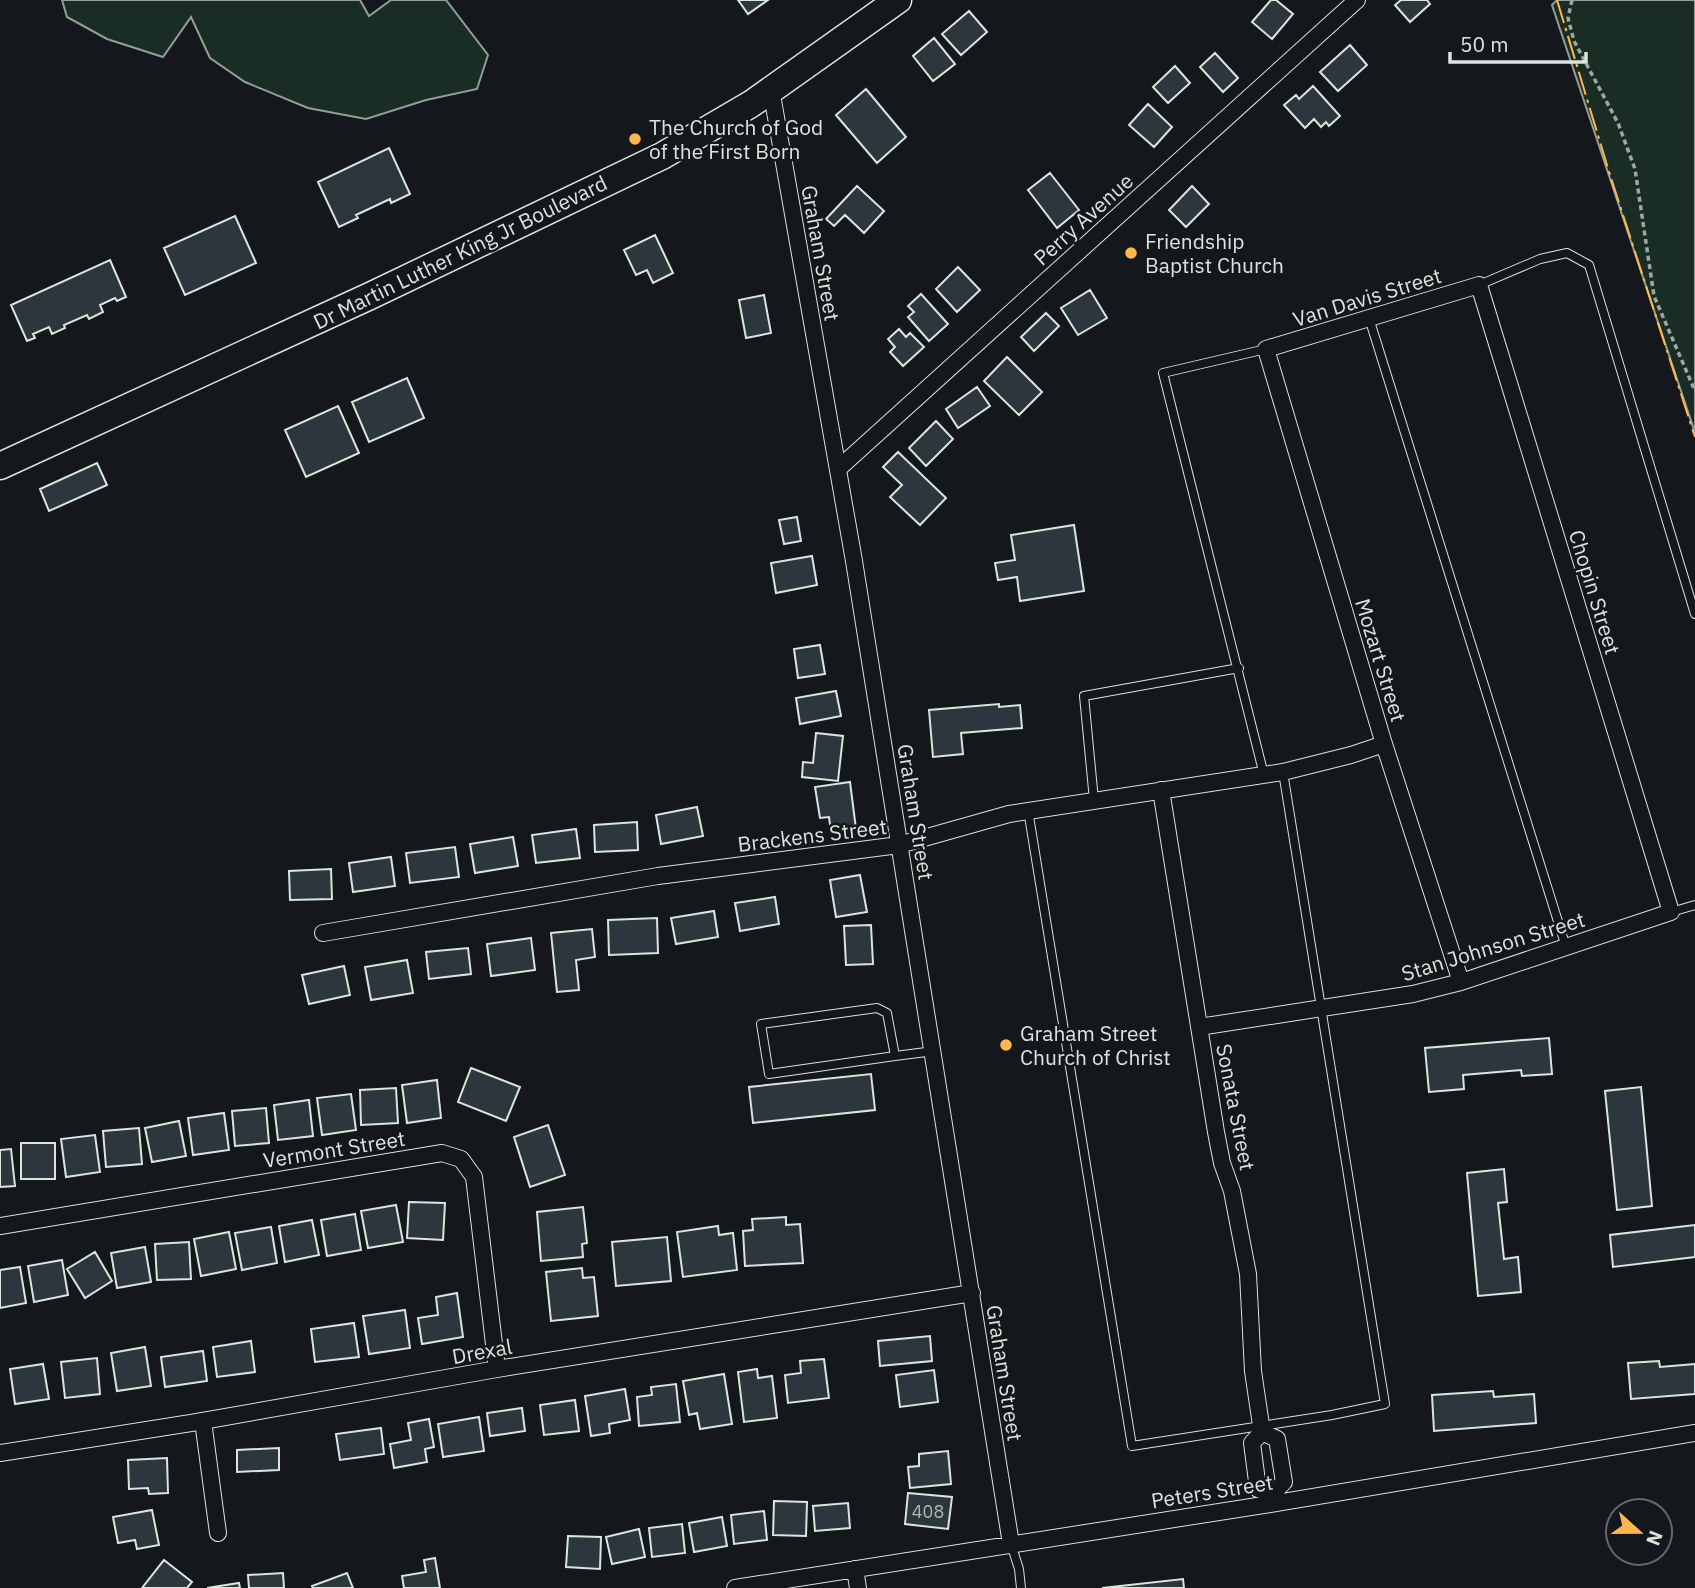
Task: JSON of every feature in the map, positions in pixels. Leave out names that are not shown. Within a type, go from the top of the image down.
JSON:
[{"type":"main road","name":"Dr Martin Luther King Jr Boulevard","points":[[0,466],[358,302],[662,156],[751,103],[898,0]]},
{"type":"street","name":"Perry Avenue","points":[[838,469],[1357,0]]},
{"type":"street","name":"Graham Street","points":[[771,89],[838,469],[934,1051],[1011,1544]]},
{"type":"street","name":"Van Davis Street","points":[[1266,349],[1479,285]]},
{"type":"street","name":"Chopin Street","points":[[1479,285],[1671,912]]},
{"type":"street","name":"Mozart Street","points":[[1266,349],[1384,744],[1461,982]]},
{"type":"street","name":"Brackens Street","points":[[323,933],[659,876],[900,845],[1028,810],[1283,772],[1384,744]]},
{"type":"street","name":"Sonata Street","points":[[1161,790],[1216,1132],[1222,1163],[1232,1191],[1248,1274],[1253,1371],[1261,1429],[1252,1443],[1258,1489],[1274,1498],[1284,1482],[1277,1439],[1261,1429]]},
{"type":"street","name":"Stan Johnson Street","points":[[1199,1027],[1413,994],[1461,982],[1671,912]]},
{"type":"street","name":"Vermont Street","points":[[0,1226],[442,1153],[461,1159],[474,1177],[497,1369]]},
{"type":"street","name":"Drexal","points":[[0,1452],[203,1421],[497,1369],[972,1293]]},
{"type":"street","points":[[203,1421],[218,1533]]},
{"type":"street","name":"Peters Street","points":[[735,1588],[1274,1498],[1695,1433]]},
{"type":"street","points":[[855,1569],[858,1588]]},
{"type":"lane","points":[[1479,285],[1540,259],[1567,253],[1588,265],[1695,614]]},
{"type":"lane","points":[[1369,318],[1566,947]]},
{"type":"lane","points":[[1264,775],[1163,373],[1266,349]]},
{"type":"lane","points":[[1094,800],[1084,696],[1239,668]]},
{"type":"lane","points":[[1028,810],[1132,1447],[1261,1429],[1385,1404],[1283,772]]},
{"type":"lane","points":[[1671,912],[1695,905]]},
{"type":"lane","points":[[895,1056],[890,1019],[887,1013],[877,1008],[761,1024],[769,1074],[934,1051]]},
{"type":"lane","points":[[1011,1544],[1019,1569],[1021,1588]]},
{"type":"path","points":[[1572,0],[1568,18],[1573,41],[1618,123],[1635,169],[1654,296],[1695,391]]},
{"type":"green space","points":[[62,0],[360,0],[369,16],[391,0],[446,0],[488,55],[477,89],[426,100],[366,119],[308,108],[245,82],[210,58],[191,17],[163,57],[107,39],[67,17]]},
{"type":"green space","points":[[1557,0],[1695,0],[1695,433],[1552,5]]},
{"type":"building","points":[[738,0],[768,0],[748,14]]},
{"type":"building","points":[[1271,0],[1276,0],[1293,14],[1272,39],[1252,22]]},
{"type":"building","points":[[1401,0],[1427,0],[1430,4],[1410,22],[1395,5]]},
{"type":"building","points":[[969,11],[987,32],[961,55],[942,34]]},
{"type":"building","points":[[934,38],[955,64],[933,81],[913,56]]},
{"type":"building","points":[[1350,45],[1367,65],[1338,91],[1320,72]]},
{"type":"building","points":[[1215,53],[1238,78],[1223,92],[1200,67]]},
{"type":"building","points":[[1175,66],[1190,83],[1168,103],[1153,87]]},
{"type":"building","points":[[1313,86],[1340,116],[1329,126],[1326,122],[1321,127],[1314,119],[1305,128],[1284,105],[1296,95],[1299,99]]},
{"type":"building","points":[[866,89],[906,137],[877,163],[836,115]]},
{"type":"building","points":[[1148,104],[1172,127],[1154,147],[1129,125]]},
{"type":"building","points":[[389,148],[410,194],[391,203],[390,199],[356,215],[358,218],[339,227],[318,182]]},
{"type":"building","points":[[1050,173],[1079,210],[1057,228],[1028,190]]},
{"type":"building","points":[[857,186],[884,211],[864,233],[845,215],[834,226],[826,219]]},
{"type":"building","points":[[1192,186],[1209,204],[1186,227],[1169,210]]},
{"type":"building","points":[[235,216],[256,263],[185,295],[164,248]]},
{"type":"building","points":[[655,235],[673,273],[653,283],[647,270],[636,275],[624,250]]},
{"type":"building","points":[[110,260],[126,297],[117,301],[115,298],[100,305],[103,312],[89,319],[87,315],[64,325],[65,328],[52,334],[49,327],[33,334],[35,338],[27,341],[11,305]]},
{"type":"building","points":[[958,267],[980,290],[957,312],[936,289]]},
{"type":"building","points":[[1090,290],[1107,318],[1078,335],[1061,308]]},
{"type":"building","points":[[921,294],[948,324],[929,341],[908,317],[914,312],[908,306]]},
{"type":"building","points":[[764,295],[771,333],[746,338],[739,300]]},
{"type":"building","points":[[1046,313],[1059,326],[1034,351],[1021,337]]},
{"type":"building","points":[[899,329],[906,337],[910,333],[924,347],[903,366],[890,352],[895,347],[888,339]]},
{"type":"building","points":[[1007,357],[1042,392],[1019,415],[984,381]]},
{"type":"building","points":[[407,378],[424,418],[369,442],[352,402]]},
{"type":"building","points":[[977,387],[990,406],[958,428],[946,409]]},
{"type":"building","points":[[338,406],[359,453],[306,477],[285,430]]},
{"type":"building","points":[[936,421],[953,439],[926,466],[909,448]]},
{"type":"building","points":[[898,452],[946,498],[920,525],[890,497],[902,485],[883,467]]},
{"type":"building","points":[[97,463],[107,485],[49,511],[40,489]]},
{"type":"building","points":[[797,517],[801,541],[784,544],[779,520]]},
{"type":"building","points":[[1074,525],[1084,591],[1020,601],[1017,577],[998,580],[995,563],[1015,560],[1011,535]]},
{"type":"building","points":[[812,556],[817,585],[776,593],[771,563]]},
{"type":"building","points":[[820,645],[825,674],[798,678],[794,649]]},
{"type":"building","points":[[836,691],[841,716],[800,724],[796,698]]},
{"type":"building","points":[[999,704],[999,707],[1020,705],[1022,728],[961,733],[963,754],[933,757],[929,710]]},
{"type":"building","points":[[816,733],[843,736],[838,781],[802,777],[803,762],[813,763]]},
{"type":"building","points":[[850,782],[856,829],[831,832],[829,817],[820,818],[815,787]]},
{"type":"building","points":[[697,807],[703,836],[661,844],[656,815]]},
{"type":"building","points":[[637,822],[638,850],[595,852],[594,825]]},
{"type":"building","points":[[576,829],[580,858],[536,863],[532,835]]},
{"type":"building","points":[[513,837],[518,866],[475,873],[470,844]]},
{"type":"building","points":[[455,847],[459,877],[410,883],[406,853]]},
{"type":"building","points":[[391,857],[395,886],[353,892],[349,863]]},
{"type":"building","points":[[331,869],[332,899],[290,900],[289,871]]},
{"type":"building","points":[[860,875],[867,912],[836,917],[830,880]]},
{"type":"building","points":[[775,897],[779,924],[740,931],[735,903]]},
{"type":"building","points":[[714,911],[718,937],[676,944],[671,918]]},
{"type":"building","points":[[657,918],[658,953],[609,955],[608,920]]},
{"type":"building","points":[[871,925],[873,964],[846,965],[844,926]]},
{"type":"building","points":[[592,929],[595,957],[576,960],[579,990],[557,992],[551,933]]},
{"type":"building","points":[[531,938],[535,970],[491,976],[487,944]]},
{"type":"building","points":[[468,948],[471,974],[429,979],[426,952]]},
{"type":"building","points":[[407,960],[413,993],[371,1000],[365,967]]},
{"type":"building","points":[[344,966],[350,995],[309,1004],[302,975]]},
{"type":"building","points":[[1549,1038],[1552,1074],[1522,1076],[1521,1070],[1463,1075],[1464,1089],[1429,1092],[1425,1048]]},
{"type":"building","points":[[471,1068],[520,1087],[506,1121],[458,1102]]},
{"type":"building","points":[[871,1074],[875,1110],[753,1123],[749,1087]]},
{"type":"building","points":[[437,1080],[441,1118],[407,1123],[402,1085]]},
{"type":"building","points":[[1641,1087],[1652,1206],[1617,1210],[1605,1091]]},
{"type":"building","points":[[396,1088],[398,1123],[361,1125],[360,1090]]},
{"type":"building","points":[[351,1094],[356,1130],[322,1135],[317,1098]]},
{"type":"building","points":[[309,1100],[313,1136],[278,1140],[274,1105]]},
{"type":"building","points":[[266,1108],[269,1143],[235,1146],[232,1111]]},
{"type":"building","points":[[224,1113],[229,1150],[193,1155],[188,1118]]},
{"type":"building","points":[[179,1121],[186,1156],[152,1162],[145,1128]]},
{"type":"building","points":[[548,1125],[565,1175],[530,1187],[514,1137]]},
{"type":"building","points":[[139,1128],[142,1164],[106,1167],[103,1131]]},
{"type":"building","points":[[95,1135],[100,1172],[66,1177],[61,1139]]},
{"type":"building","points":[[21,1143],[55,1143],[55,1179],[21,1179]]},
{"type":"building","points":[[11,1149],[15,1186],[0,1187],[0,1150]]},
{"type":"building","points":[[1504,1169],[1507,1202],[1498,1203],[1504,1259],[1518,1257],[1521,1292],[1478,1296],[1467,1173]]},
{"type":"building","points":[[409,1202],[445,1203],[443,1240],[407,1238]]},
{"type":"building","points":[[396,1205],[403,1242],[368,1248],[361,1211]]},
{"type":"building","points":[[583,1207],[587,1243],[582,1244],[583,1257],[541,1261],[537,1212]]},
{"type":"building","points":[[355,1214],[361,1250],[327,1256],[321,1220]]},
{"type":"building","points":[[786,1217],[786,1225],[800,1224],[803,1263],[745,1266],[743,1231],[753,1230],[752,1219]]},
{"type":"building","points":[[312,1220],[319,1255],[285,1262],[279,1226]]},
{"type":"building","points":[[1695,1225],[1695,1257],[1613,1267],[1610,1235]]},
{"type":"building","points":[[718,1226],[719,1235],[733,1233],[737,1270],[683,1277],[677,1232]]},
{"type":"building","points":[[271,1227],[277,1263],[242,1270],[235,1233]]},
{"type":"building","points":[[229,1232],[236,1269],[201,1276],[194,1239]]},
{"type":"building","points":[[667,1237],[671,1281],[616,1286],[612,1242]]},
{"type":"building","points":[[189,1242],[191,1279],[157,1280],[155,1244]]},
{"type":"building","points":[[145,1247],[151,1282],[117,1288],[111,1253]]},
{"type":"building","points":[[95,1252],[112,1281],[85,1298],[67,1269]]},
{"type":"building","points":[[62,1260],[68,1295],[34,1302],[28,1266]]},
{"type":"building","points":[[20,1267],[26,1303],[0,1308],[0,1270]]},
{"type":"building","points":[[582,1268],[583,1278],[594,1277],[598,1316],[551,1321],[546,1272]]},
{"type":"building","points":[[457,1293],[463,1337],[422,1344],[418,1318],[438,1315],[436,1297]]},
{"type":"building","points":[[405,1310],[410,1348],[369,1354],[363,1316]]},
{"type":"building","points":[[354,1323],[359,1357],[315,1362],[311,1329]]},
{"type":"building","points":[[930,1336],[932,1361],[880,1366],[878,1341]]},
{"type":"building","points":[[251,1341],[255,1372],[217,1377],[213,1347]]},
{"type":"building","points":[[145,1347],[151,1386],[117,1391],[111,1353]]},
{"type":"building","points":[[203,1351],[207,1381],[165,1387],[161,1357]]},
{"type":"building","points":[[97,1358],[100,1394],[65,1398],[61,1362]]},
{"type":"building","points":[[824,1359],[829,1398],[788,1403],[785,1375],[801,1373],[800,1361]]},
{"type":"building","points":[[1659,1361],[1660,1367],[1695,1364],[1695,1394],[1631,1399],[1628,1363]]},
{"type":"building","points":[[43,1364],[49,1399],[15,1404],[10,1369]]},
{"type":"building","points":[[757,1369],[758,1378],[772,1376],[777,1418],[744,1422],[738,1372]]},
{"type":"building","points":[[934,1370],[938,1402],[900,1407],[896,1375]]},
{"type":"building","points":[[724,1374],[732,1424],[700,1429],[697,1413],[689,1415],[683,1381]]},
{"type":"building","points":[[676,1384],[680,1422],[639,1426],[637,1397],[652,1395],[651,1387]]},
{"type":"building","points":[[625,1389],[630,1420],[609,1424],[610,1433],[591,1436],[585,1396]]},
{"type":"building","points":[[1493,1391],[1494,1397],[1534,1394],[1536,1423],[1434,1431],[1432,1395]]},
{"type":"building","points":[[575,1400],[579,1431],[544,1435],[540,1405]]},
{"type":"building","points":[[522,1408],[525,1431],[490,1436],[487,1413]]},
{"type":"building","points":[[479,1417],[484,1451],[443,1457],[438,1424]]},
{"type":"building","points":[[429,1419],[434,1447],[425,1449],[427,1462],[394,1468],[390,1444],[411,1440],[408,1423]]},
{"type":"building","points":[[381,1428],[384,1454],[340,1460],[336,1434]]},
{"type":"building","points":[[279,1448],[279,1470],[237,1472],[237,1450]]},
{"type":"building","points":[[948,1451],[951,1484],[910,1488],[908,1467],[919,1466],[919,1454]]},
{"type":"building","points":[[167,1458],[168,1493],[149,1494],[148,1488],[129,1489],[128,1460]]},
{"type":"building","points":[[908,1493],[952,1497],[948,1529],[905,1524]]},
{"type":"building","points":[[774,1501],[807,1502],[806,1536],[773,1535]]},
{"type":"building","points":[[848,1503],[850,1528],[815,1531],[813,1506]]},
{"type":"building","points":[[152,1510],[159,1545],[137,1549],[135,1540],[118,1543],[113,1517]]},
{"type":"building","points":[[764,1511],[767,1540],[734,1544],[731,1515]]},
{"type":"building","points":[[722,1517],[727,1546],[694,1552],[689,1523]]},
{"type":"building","points":[[682,1524],[685,1553],[652,1557],[649,1528]]},
{"type":"building","points":[[639,1529],[645,1557],[612,1564],[606,1537]]},
{"type":"building","points":[[568,1536],[601,1537],[600,1569],[566,1567]]},
{"type":"building","points":[[435,1558],[440,1588],[404,1588],[402,1576],[426,1572],[424,1560]]},
{"type":"building","points":[[164,1560],[192,1582],[187,1588],[142,1588]]},
{"type":"building","points":[[283,1573],[284,1588],[249,1588],[248,1575]]},
{"type":"building","points":[[347,1573],[353,1588],[312,1586]]},
{"type":"building","points":[[1183,1579],[1184,1588],[1102,1588]]},
{"type":"building","points":[[239,1583],[240,1588],[207,1588]]},
{"type":"power","points":[[1557,0],[1610,175],[1695,437]]},
{"type":"place","name":"The Church of God of the First Born","points":[[635,139]]},
{"type":"place","name":"Friendship Baptist Church","points":[[1131,253]]},
{"type":"place","name":"Graham Street Church of Christ","points":[[1006,1045]]}]
